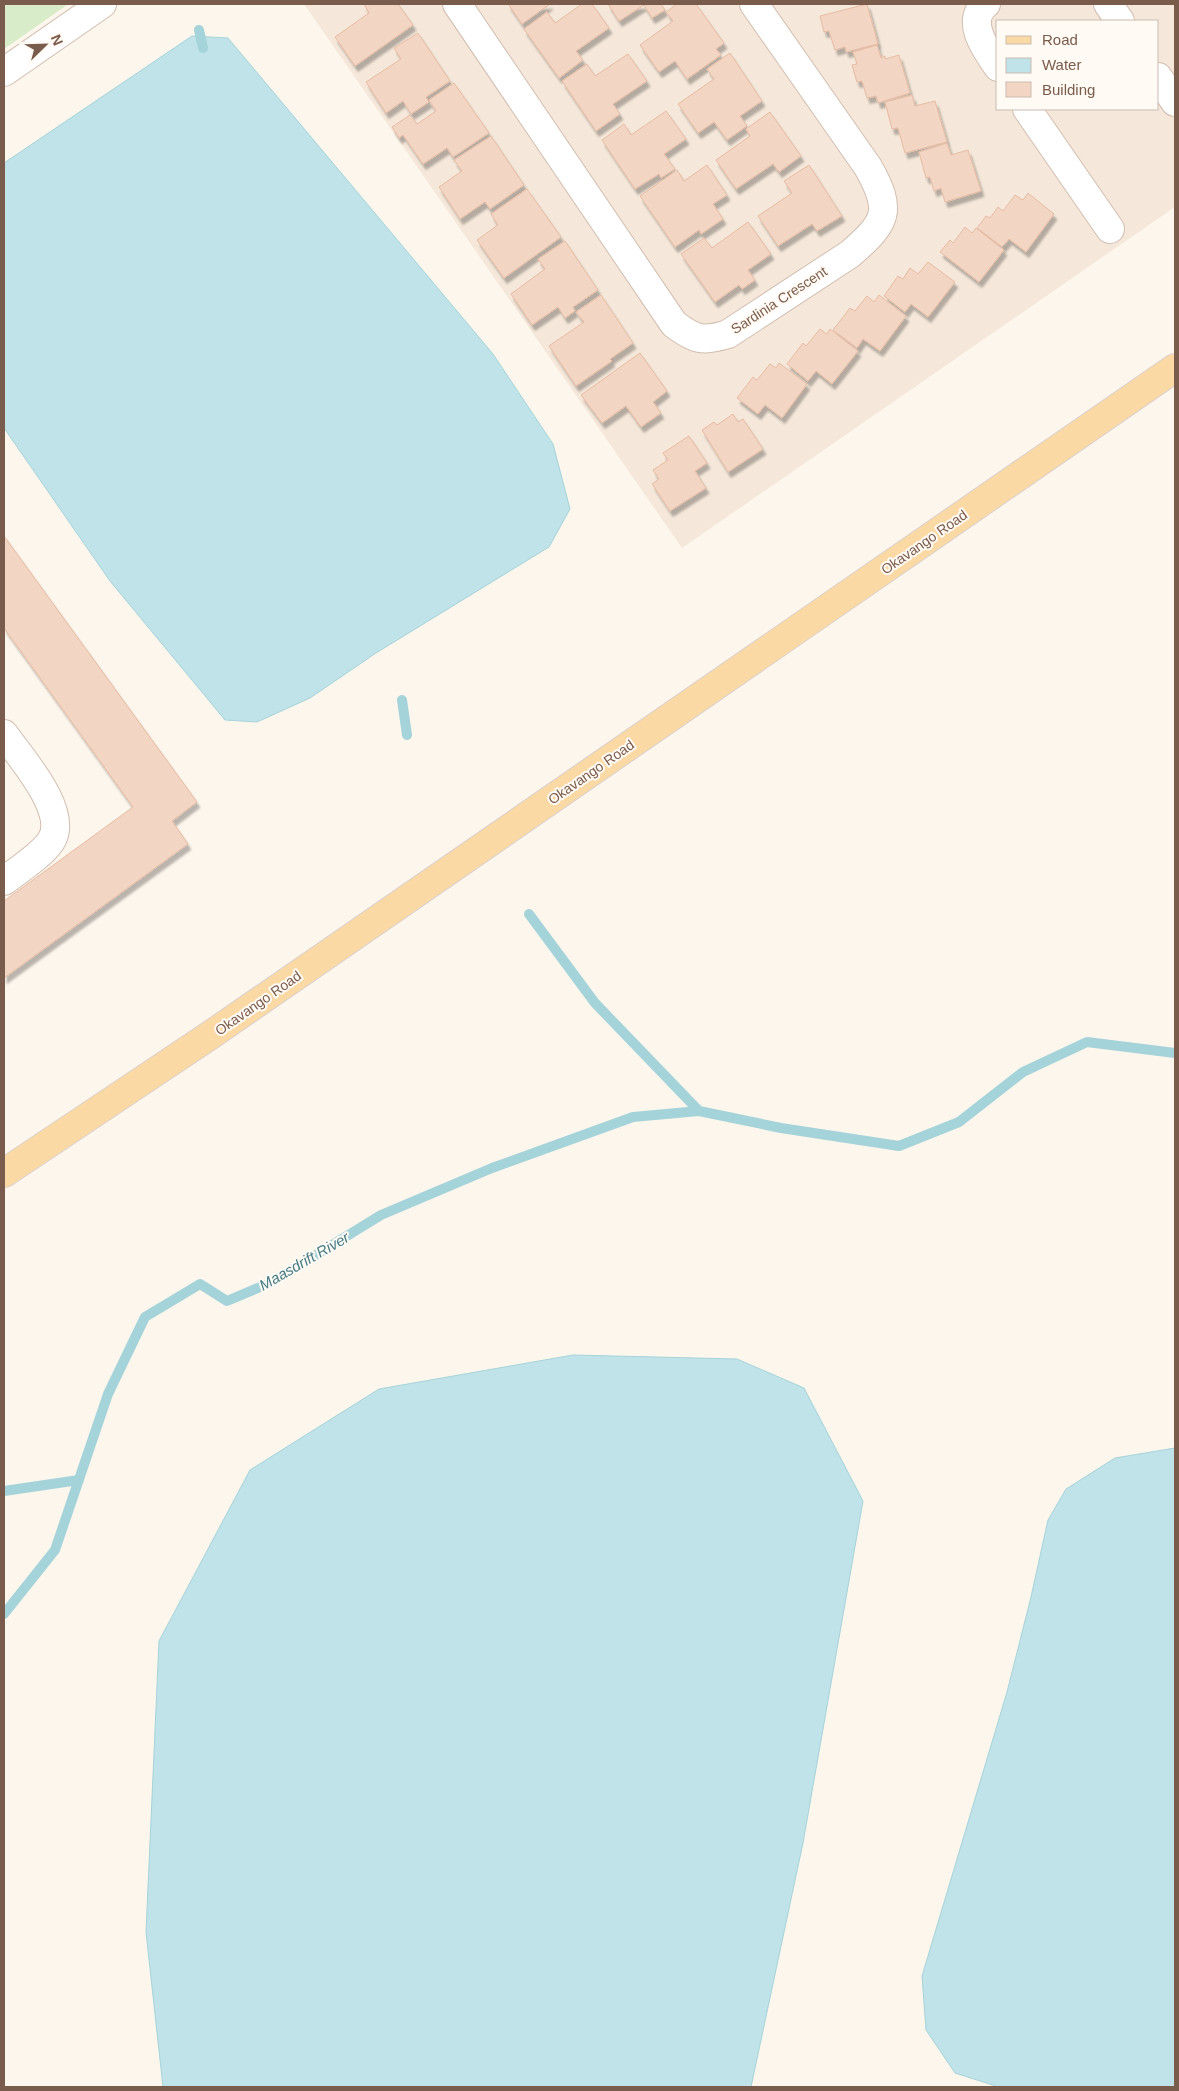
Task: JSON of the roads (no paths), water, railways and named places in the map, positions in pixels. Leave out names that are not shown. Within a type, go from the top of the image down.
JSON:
[{"type":"main road","name":"Okavango Road","points":[[4,1173],[212,1034],[1175,368]]},
{"type":"street","points":[[4,72],[102,4]]},
{"type":"street","name":"Sardinia Crescent","points":[[457,4],[674,324],[697,339],[713,339],[728,334],[850,254],[867,239],[881,221],[884,200],[879,185],[754,4]]},
{"type":"street","points":[[986,4],[981,7],[978,16],[979,36],[996,63]]},
{"type":"street","points":[[1108,4],[1119,20]]},
{"type":"street","points":[[1159,78],[1175,102]]},
{"type":"street","points":[[1028,110],[1110,229]]},
{"type":"street","points":[[4,734],[53,806],[56,822],[52,841],[28,863],[4,881]]},
{"type":"water","points":[[192,36],[228,38],[493,354],[553,444],[570,509],[549,547],[376,653],[310,698],[257,722],[225,720],[110,581],[4,428],[4,163]]},
{"type":"water","points":[[573,1355],[737,1359],[804,1388],[863,1501],[803,1843],[751,2087],[163,2087],[146,1932],[159,1641],[250,1470],[379,1389]]},
{"type":"water","points":[[1175,1448],[1175,2087],[999,2087],[955,2073],[926,2030],[922,1976],[1007,1692],[1048,1520],[1066,1489],[1115,1458]]},
{"type":"waterway","points":[[199,30],[203,48]]},
{"type":"waterway","points":[[402,700],[407,735]]},
{"type":"waterway","points":[[529,914],[595,1003],[699,1111],[781,1128],[899,1146],[959,1122],[1023,1072],[1087,1042],[1175,1053]]},
{"type":"waterway","name":"Maasdrift River","points":[[4,1614],[55,1550],[108,1394],[145,1317],[200,1284],[227,1301],[272,1282],[381,1215],[492,1168],[633,1117],[699,1111]]},
{"type":"waterway","points":[[4,1491],[79,1480]]}]
